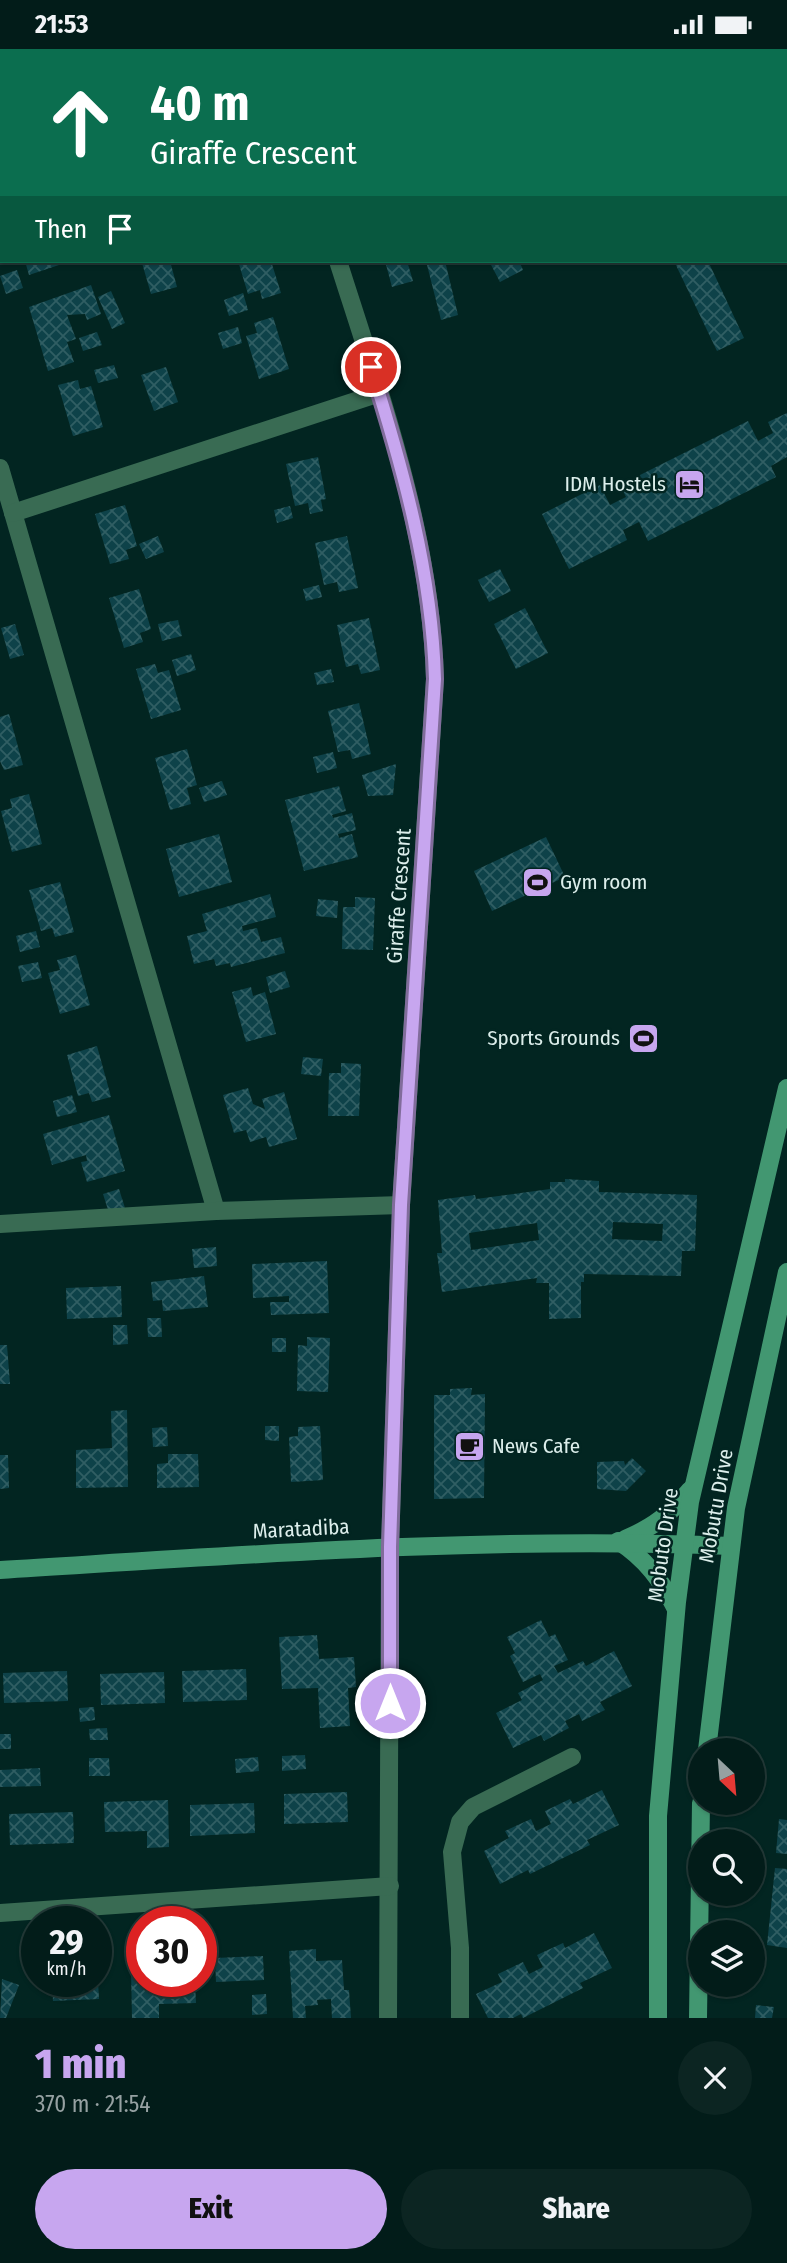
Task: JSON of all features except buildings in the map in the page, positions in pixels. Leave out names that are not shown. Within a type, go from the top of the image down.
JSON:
[{"type":"main road","name":"Mobuto Drive","points":[[658,2018],[658,1816],[684,1544],[693,1486],[787,1088]]},
{"type":"main road","name":"Mobutu Drive","points":[[708,1738],[736,1508],[787,1272]]},
{"type":"main road","points":[[618,1541],[652,1528],[670,1515],[693,1486]]},
{"type":"main road","points":[[618,1541],[641,1556],[652,1568],[676,1609]]},
{"type":"main road","name":"Maratadiba","points":[[0,1570],[390,1547],[618,1541],[731,1546]]},
{"type":"main road","points":[[698,2018],[701,1815]]},
{"type":"street","name":"Giraffe Crescent","points":[[339,263],[380,393],[426,572],[434,625],[435,665],[401,1205],[390,1547],[388,2018]]},
{"type":"street","points":[[13,513],[380,393]]},
{"type":"street","points":[[0,468],[216,1211]]},
{"type":"street","points":[[0,1224],[216,1211],[401,1205]]},
{"type":"street","points":[[460,2018],[460,1948],[452,1852],[460,1822],[473,1807],[572,1757]]},
{"type":"street","points":[[0,1913],[390,1886]]},
{"type":"place","name":"IDM Hostels","points":[[689,484]]},
{"type":"place","name":"Gym room","points":[[537,882]]},
{"type":"place","name":"Sports Grounds","points":[[643,1038]]},
{"type":"place","name":"News Cafe","points":[[469,1446]]},
{"type":"route","points":[[371,367],[426,572],[434,625],[435,679],[401,1205],[390,1547],[390,1703]]}]
